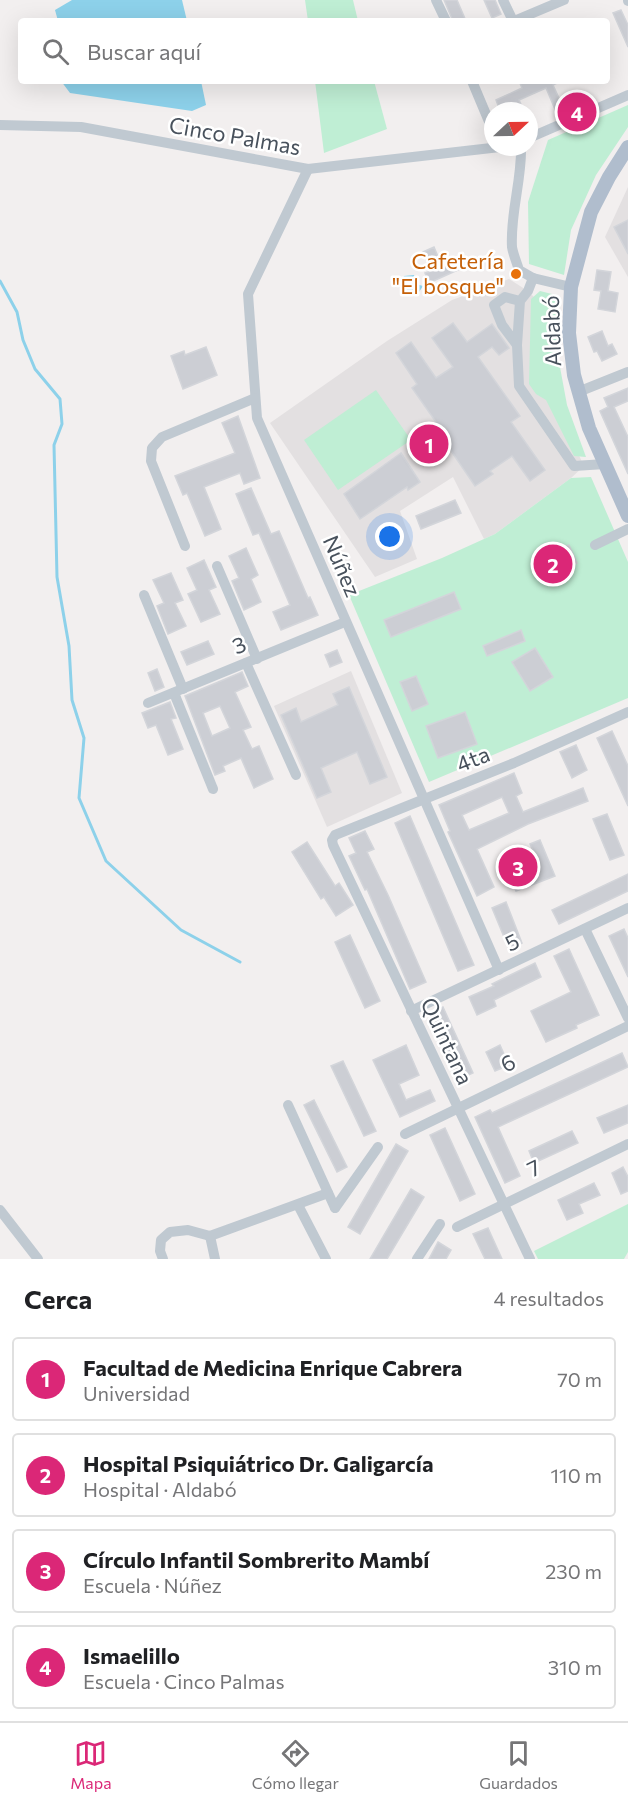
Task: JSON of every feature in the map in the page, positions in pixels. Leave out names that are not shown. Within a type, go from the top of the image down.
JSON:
[{"type":"main road","name":"Aldabó","points":[[628,148],[609,177],[591,212],[571,286],[568,333],[583,391],[589,428],[628,516]]},
{"type":"street","points":[[436,0],[445,18]]},
{"type":"street","points":[[503,0],[512,18]]},
{"type":"street","points":[[520,18],[564,0]]},
{"type":"street","points":[[473,84],[484,110]]},
{"type":"street","points":[[538,134],[628,95]]},
{"type":"street","name":"Cinco Palmas","points":[[0,125],[81,127],[308,169],[484,149]]},
{"type":"street","points":[[522,156],[514,205],[512,249],[519,270],[533,278],[571,286]]},
{"type":"street","name":"Núñez","points":[[308,169],[248,294],[257,418],[499,969]]},
{"type":"street","points":[[533,278],[528,291],[520,301],[517,345],[519,386],[574,466],[605,464]]},
{"type":"street","points":[[517,345],[502,325],[494,304],[505,297],[520,301]]},
{"type":"street","points":[[583,391],[628,372]]},
{"type":"street","points":[[185,546],[150,460],[152,448],[162,437],[255,398]]},
{"type":"street","points":[[595,545],[628,529]]},
{"type":"street","points":[[217,566],[257,659]]},
{"type":"street","points":[[144,595],[213,789]]},
{"type":"street","name":"3","points":[[148,703],[345,622]]},
{"type":"street","points":[[246,663],[296,776]]},
{"type":"street","name":"4ta","points":[[332,840],[335,835],[514,764],[628,712]]},
{"type":"street","name":"Quintana","points":[[332,840],[530,1259]]},
{"type":"street","name":"5","points":[[411,1011],[628,908]]},
{"type":"street","points":[[585,929],[628,1018]]},
{"type":"street","name":"6","points":[[405,1134],[628,1026]]},
{"type":"street","points":[[288,1105],[335,1208],[378,1147]]},
{"type":"street","name":"7","points":[[457,1227],[628,1144]]},
{"type":"street","points":[[163,1259],[160,1240],[170,1232],[188,1230],[210,1236],[328,1193]]},
{"type":"street","points":[[298,1205],[326,1259]]},
{"type":"street","points":[[0,1210],[38,1259]]},
{"type":"street","points":[[417,1259],[440,1224]]},
{"type":"street","points":[[210,1236],[215,1259]]},
{"type":"shaded area","points":[[628,187],[628,277],[605,237]]},
{"type":"shaded area","points":[[509,279],[528,291],[539,302],[538,369],[584,466],[495,534],[484,539],[453,477],[400,511],[417,559],[375,577],[270,423],[387,341],[452,300]]},
{"type":"shaded area","points":[[351,671],[402,793],[327,827],[274,706]]},
{"type":"green space","points":[[305,0],[353,0],[357,18],[308,18]]},
{"type":"green space","points":[[315,84],[375,84],[387,129],[324,153]]},
{"type":"green space","points":[[628,105],[628,127],[596,175],[571,230],[564,275],[529,264],[528,202],[548,140]]},
{"type":"green space","points":[[540,291],[556,295],[557,351],[567,405],[586,457],[574,456],[546,400],[536,394],[529,384],[531,299]]},
{"type":"green space","points":[[376,390],[411,440],[338,490],[304,440]]},
{"type":"green space","points":[[591,477],[628,562],[628,698],[429,782],[349,595],[495,534],[571,478]]},
{"type":"green space","points":[[628,1204],[628,1252],[624,1259],[538,1259],[534,1251]]},
{"type":"water","points":[[72,0],[182,0],[186,18],[57,18],[55,10]]},
{"type":"water","points":[[63,84],[202,84],[206,105],[192,111],[70,93]]},
{"type":"water","points":[[414,275],[416,284],[423,286],[417,295],[409,293],[401,284],[404,276]]},
{"type":"building","points":[[444,0],[457,0],[465,18],[452,18]]},
{"type":"building","points":[[484,0],[495,0],[501,14],[492,18]]},
{"type":"building","points":[[621,10],[628,25],[628,47],[613,13]]},
{"type":"building","points":[[520,84],[555,84],[553,85],[565,111],[557,114],[546,88],[519,100],[520,102],[497,102],[496,100],[522,88]]},
{"type":"building","points":[[628,220],[628,254],[614,227]]},
{"type":"building","points":[[434,247],[442,266],[458,259],[462,268],[429,283],[425,273],[431,271],[423,252]]},
{"type":"building","points":[[597,270],[611,272],[608,291],[618,293],[615,312],[598,309],[601,291],[594,290]]},
{"type":"building","points":[[453,323],[467,342],[492,324],[509,348],[499,355],[492,347],[478,357],[520,416],[511,422],[545,470],[530,481],[512,456],[490,471],[493,474],[475,486],[445,442],[432,452],[419,433],[436,422],[412,388],[417,384],[396,353],[411,342],[436,378],[453,367],[432,338]]},
{"type":"building","points":[[602,331],[608,346],[612,344],[617,354],[602,361],[597,351],[594,352],[588,337]]},
{"type":"building","points":[[206,347],[217,375],[183,389],[171,356],[184,351],[185,355]]},
{"type":"building","points":[[628,388],[628,401],[614,407],[628,437],[628,474],[600,411],[608,407],[604,398]]},
{"type":"building","points":[[238,416],[260,478],[244,484],[240,473],[204,487],[221,529],[205,536],[187,493],[183,495],[175,476],[235,453],[222,423]]},
{"type":"building","points":[[401,453],[420,482],[408,490],[407,487],[360,519],[344,494]]},
{"type":"building","points":[[251,488],[271,534],[279,531],[308,598],[310,597],[318,615],[281,630],[273,612],[290,605],[259,533],[253,535],[236,494]]},
{"type":"building","points":[[455,500],[461,513],[421,529],[416,516]]},
{"type":"building","points":[[569,545],[577,563],[544,576],[537,558]]},
{"type":"building","points":[[246,548],[258,575],[251,579],[261,602],[244,610],[232,581],[239,578],[229,556]]},
{"type":"building","points":[[204,560],[216,587],[209,590],[220,614],[201,622],[188,594],[197,590],[187,568]]},
{"type":"building","points":[[171,573],[183,600],[175,603],[186,626],[168,634],[157,606],[164,603],[153,580]]},
{"type":"building","points":[[454,592],[461,609],[391,637],[384,620]]},
{"type":"building","points":[[521,630],[525,641],[487,656],[483,646]]},
{"type":"building","points":[[208,641],[214,654],[187,665],[181,652]]},
{"type":"building","points":[[535,648],[553,677],[530,691],[512,662]]},
{"type":"building","points":[[337,650],[342,662],[330,667],[325,655]]},
{"type":"building","points":[[157,669],[164,687],[155,691],[148,673]]},
{"type":"building","points":[[242,672],[248,686],[235,692],[251,727],[243,730],[252,749],[259,746],[273,779],[254,788],[241,758],[223,766],[225,771],[215,775],[185,696]],"holes":[[[220,706],[230,728],[212,736],[203,713]]]},
{"type":"building","points":[[416,676],[428,704],[412,711],[400,682]]},
{"type":"building","points":[[349,687],[387,777],[370,784],[357,752],[321,768],[331,792],[317,798],[281,715],[296,708],[301,722],[338,705],[333,694]]},
{"type":"building","points":[[170,702],[176,718],[171,719],[183,749],[168,755],[156,725],[148,728],[142,713]]},
{"type":"building","points":[[465,712],[477,744],[438,758],[426,726]]},
{"type":"building","points":[[612,731],[628,766],[628,806],[597,738]]},
{"type":"building","points":[[576,745],[587,770],[572,778],[560,752]]},
{"type":"building","points":[[514,773],[522,793],[516,796],[523,812],[583,788],[588,801],[528,824],[477,849],[494,887],[477,896],[448,832],[450,831],[439,805]],"holes":[[[502,797],[509,813],[469,830],[462,815]]]},
{"type":"building","points":[[607,814],[624,855],[610,860],[593,819]]},
{"type":"building","points":[[410,816],[474,965],[458,971],[395,823]]},
{"type":"building","points":[[365,831],[374,849],[367,852],[426,982],[410,989],[367,889],[365,890],[349,856],[356,853],[349,838]]},
{"type":"building","points":[[540,840],[555,876],[516,891],[501,858],[516,852],[519,859],[534,853],[530,844]]},
{"type":"building","points":[[307,842],[335,886],[339,883],[353,905],[336,916],[324,897],[321,899],[292,852]]},
{"type":"building","points":[[628,874],[628,891],[559,924],[552,910]]},
{"type":"building","points":[[506,902],[522,943],[509,949],[492,908]]},
{"type":"building","points":[[624,929],[628,938],[628,977],[609,936]]},
{"type":"building","points":[[350,935],[380,1001],[365,1008],[335,942]]},
{"type":"building","points":[[569,949],[599,1015],[546,1042],[531,1011],[571,992],[554,956]]},
{"type":"building","points":[[535,963],[541,977],[494,1000],[496,1006],[477,1015],[469,997]]},
{"type":"building","points":[[443,1007],[473,1073],[458,1080],[428,1014]]},
{"type":"building","points":[[406,1045],[419,1075],[399,1084],[406,1100],[430,1090],[435,1101],[400,1117],[373,1060]]},
{"type":"building","points":[[500,1045],[509,1065],[495,1071],[486,1052]]},
{"type":"building","points":[[622,1053],[628,1067],[498,1127],[520,1176],[505,1183],[475,1117],[490,1110],[492,1113]]},
{"type":"building","points":[[343,1061],[376,1131],[364,1136],[331,1066]]},
{"type":"building","points":[[314,1100],[347,1167],[337,1172],[304,1105]]},
{"type":"building","points":[[628,1105],[628,1123],[604,1133],[597,1118]]},
{"type":"building","points":[[445,1128],[475,1194],[460,1201],[430,1135]]},
{"type":"building","points":[[572,1131],[578,1143],[534,1163],[529,1151]]},
{"type":"building","points":[[396,1144],[408,1151],[360,1234],[348,1227]]},
{"type":"building","points":[[623,1167],[628,1177],[628,1191],[621,1194],[612,1173]]},
{"type":"building","points":[[594,1183],[600,1195],[579,1204],[583,1213],[567,1220],[558,1200]]},
{"type":"building","points":[[411,1189],[424,1197],[387,1259],[370,1259]]},
{"type":"building","points":[[488,1228],[502,1259],[485,1259],[473,1234]]},
{"type":"building","points":[[438,1242],[451,1250],[446,1259],[429,1259]]},
{"type":"waterway","points":[[0,281],[17,312],[23,340],[35,369],[60,399],[62,424],[54,445],[57,577],[69,646],[72,700],[84,738],[79,798],[106,861],[181,930],[240,962]]},
{"type":"place","name":"Ismaelillo","points":[[577,112]]},
{"type":"place","name":"Cafetería \"El bosque\"","points":[[516,274]]},
{"type":"place","name":"Facultad de Medicina Enrique Cabrera","points":[[429,444]]},
{"type":"place","name":"Hospital Psiquiátrico Dr. Galigarcía","points":[[553,564]]},
{"type":"place","name":"Círculo Infantil Sombrerito Mambí","points":[[518,867]]}]
